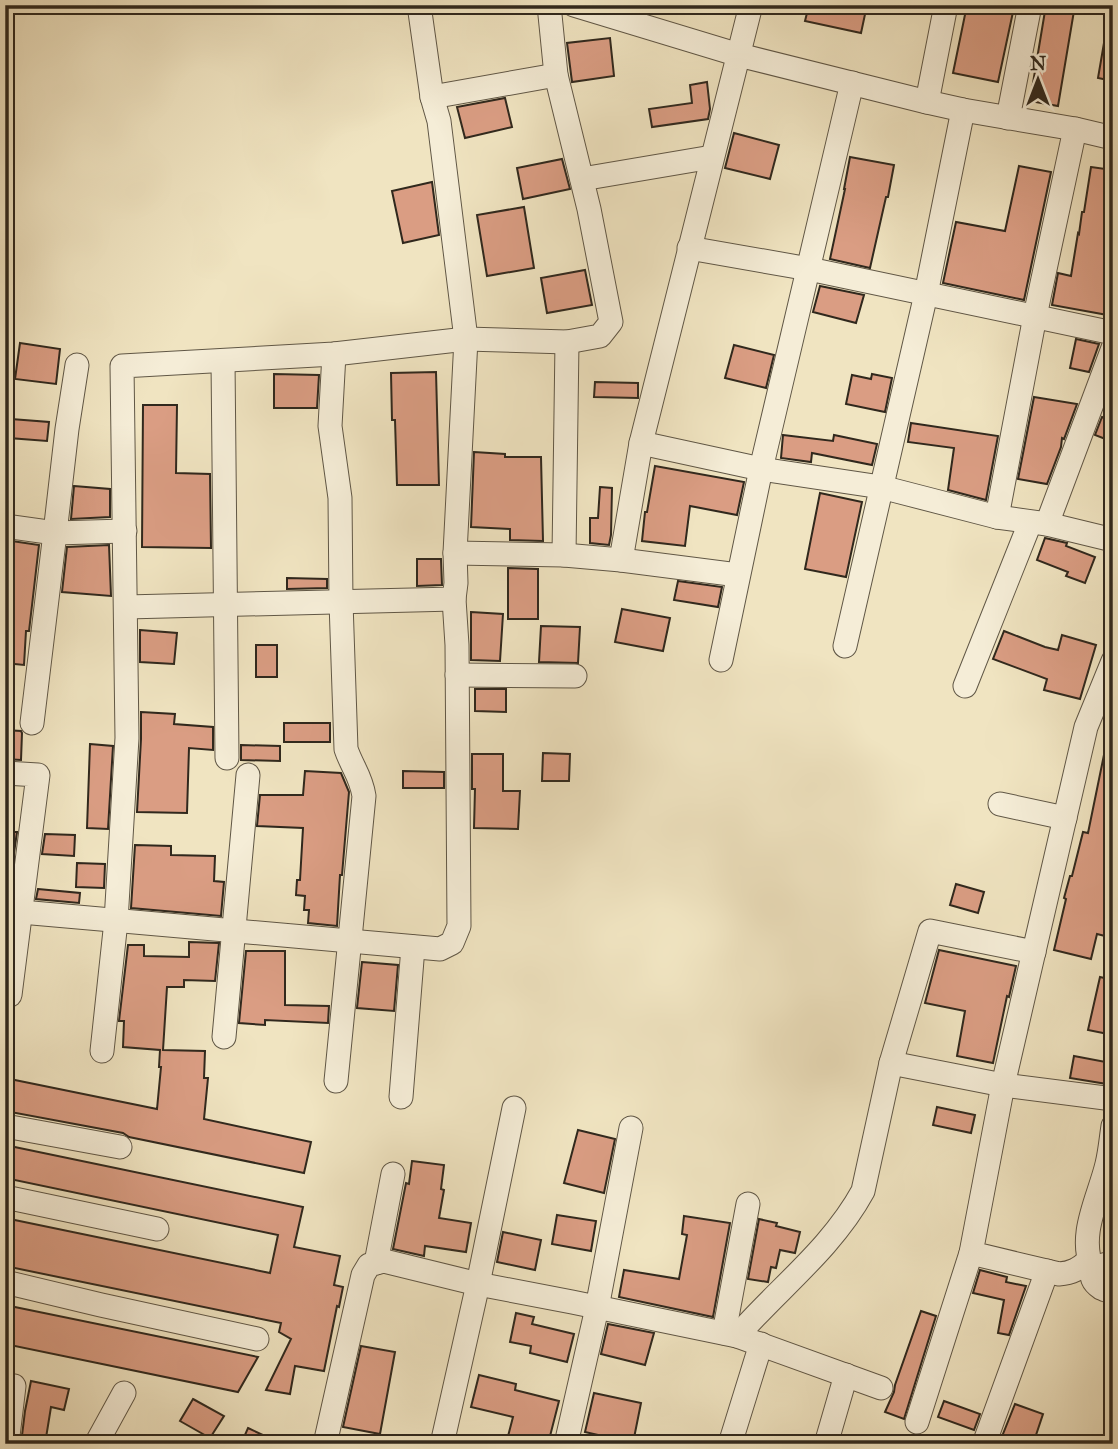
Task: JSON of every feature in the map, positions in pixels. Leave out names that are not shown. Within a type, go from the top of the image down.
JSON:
[{"type":"street","points":[[21,912],[440,949],[452,943],[459,926],[454,599],[466,339],[439,121],[432,97],[419,5]]},
{"type":"street","points":[[102,1051],[116,921],[127,738],[122,366],[334,355],[466,339],[567,342],[600,336],[611,321],[582,179],[556,75],[549,5]]},
{"type":"street","points":[[574,5],[739,55],[927,102],[1113,138]]},
{"type":"street","points":[[621,560],[641,443],[751,5]]},
{"type":"street","points":[[927,102],[946,5]]},
{"type":"street","points":[[1008,118],[1030,5]]},
{"type":"street","points":[[432,97],[556,75]]},
{"type":"street","points":[[720,660],[761,469],[852,83]]},
{"type":"street","points":[[845,646],[926,294],[963,110]]},
{"type":"street","points":[[997,517],[1035,316],[1075,129]]},
{"type":"street","points":[[582,179],[712,157]]},
{"type":"street","points":[[689,248],[809,269],[1113,333]]},
{"type":"street","points":[[564,555],[567,342]]},
{"type":"street","points":[[965,686],[1039,523],[1113,348]]},
{"type":"street","points":[[334,355],[330,426],[340,498],[346,749],[358,772],[364,796],[336,1081]]},
{"type":"street","points":[[223,361],[227,758]]},
{"type":"street","points":[[33,723],[67,429],[77,365]]},
{"type":"street","points":[[641,443],[761,469],[881,488],[997,517],[1039,523],[1113,540]]},
{"type":"street","points":[[5,526],[55,533],[125,531]]},
{"type":"street","points":[[455,552],[564,555],[738,575]]},
{"type":"street","points":[[126,607],[454,599]]},
{"type":"street","points":[[917,1422],[971,1253],[1003,1084],[1086,727],[1113,661]]},
{"type":"street","points":[[457,674],[575,676]]},
{"type":"street","points":[[5,773],[38,775],[10,995],[5,995]]},
{"type":"street","points":[[224,1037],[248,775]]},
{"type":"street","points":[[1000,804],[1065,818]]},
{"type":"street","points":[[731,1334],[828,1243],[863,1191],[891,1063],[930,931],[1034,952]]},
{"type":"street","points":[[401,1097],[413,947]]},
{"type":"street","points":[[891,1063],[1003,1084],[1113,1099]]},
{"type":"street","points":[[442,1444],[514,1108]]},
{"type":"street","points":[[5,1126],[120,1147]]},
{"type":"street","points":[[1113,1126],[1108,1162],[1087,1238],[1098,1265],[1092,1277],[1102,1289],[1113,1293]]},
{"type":"street","points":[[566,1444],[597,1308],[631,1128]]},
{"type":"street","points":[[376,1263],[393,1174]]},
{"type":"street","points":[[5,1197],[158,1229]]},
{"type":"street","points":[[731,1334],[748,1204]]},
{"type":"street","points":[[971,1253],[1059,1274],[1069,1274],[1098,1265]]},
{"type":"street","points":[[326,1444],[363,1275],[369,1265],[384,1262],[478,1284],[731,1334],[881,1388]]},
{"type":"street","points":[[985,1444],[1047,1271]]},
{"type":"street","points":[[5,1282],[101,1306],[257,1339]]},
{"type":"street","points":[[730,1444],[761,1344]]},
{"type":"street","points":[[827,1444],[846,1375]]},
{"type":"street","points":[[7,1444],[14,1386]]},
{"type":"street","points":[[96,1444],[124,1393]]},
{"type":"building","points":[[809,5],[867,5],[861,33],[805,21]]},
{"type":"building","points":[[967,5],[1013,12],[998,82],[953,73]]},
{"type":"building","points":[[1046,5],[1075,5],[1058,106],[1030,101]]},
{"type":"building","points":[[1105,37],[1113,38],[1113,81],[1098,78]]},
{"type":"building","points":[[610,38],[614,76],[572,82],[567,43]]},
{"type":"building","points":[[707,82],[710,109],[708,119],[652,127],[649,109],[692,103],[690,85]]},
{"type":"building","points":[[505,98],[512,127],[465,138],[457,107]]},
{"type":"building","points":[[734,133],[779,145],[770,179],[725,168]]},
{"type":"building","points":[[850,157],[894,165],[870,268],[830,259]]},
{"type":"building","points":[[562,159],[570,189],[523,199],[517,168]]},
{"type":"building","points":[[1019,166],[1051,172],[1024,300],[943,283],[956,222],[1005,231]]},
{"type":"building","points":[[1091,167],[1113,170],[1113,231],[1105,282],[1113,284],[1113,316],[1052,305],[1058,273],[1071,276]]},
{"type":"building","points":[[432,182],[439,235],[403,243],[392,191]]},
{"type":"building","points":[[524,207],[534,268],[487,276],[477,215]]},
{"type":"building","points":[[585,270],[592,305],[547,313],[541,278]]},
{"type":"building","points":[[820,286],[864,295],[856,323],[813,312]]},
{"type":"building","points":[[1076,339],[1099,344],[1089,372],[1070,368]]},
{"type":"building","points":[[20,343],[60,349],[56,384],[15,379]]},
{"type":"building","points":[[734,345],[774,355],[766,388],[725,378]]},
{"type":"building","points":[[436,372],[439,485],[397,485],[391,373]]},
{"type":"building","points":[[274,374],[319,375],[317,408],[274,408]]},
{"type":"building","points":[[872,374],[892,378],[885,412],[846,404],[852,375],[871,379]]},
{"type":"building","points":[[595,382],[638,383],[638,398],[594,397]]},
{"type":"building","points":[[1034,397],[1077,404],[1064,439],[1062,438],[1047,484],[1018,479]]},
{"type":"building","points":[[143,405],[177,405],[176,473],[210,474],[211,548],[142,547]]},
{"type":"building","points":[[1102,417],[1113,422],[1113,442],[1095,435]]},
{"type":"building","points":[[11,419],[49,422],[47,441],[9,438]]},
{"type":"building","points":[[911,423],[998,436],[986,500],[948,490],[954,448],[908,442]]},
{"type":"building","points":[[783,435],[833,441],[834,435],[877,444],[872,465],[812,453],[811,462],[781,458]]},
{"type":"building","points":[[474,452],[505,454],[505,457],[541,457],[543,541],[510,540],[510,529],[471,527]]},
{"type":"building","points":[[655,466],[744,482],[737,515],[690,506],[685,546],[642,541]]},
{"type":"building","points":[[74,486],[110,489],[110,517],[71,519]]},
{"type":"building","points":[[600,487],[612,488],[609,545],[590,543],[590,518],[598,518]]},
{"type":"building","points":[[820,493],[862,502],[846,577],[805,569]]},
{"type":"building","points":[[1045,538],[1067,543],[1066,546],[1095,557],[1085,583],[1066,576],[1068,572],[1037,560]]},
{"type":"building","points":[[5,540],[39,545],[29,631],[26,631],[24,665],[5,663]]},
{"type":"building","points":[[109,545],[111,596],[62,592],[67,547]]},
{"type":"building","points":[[417,559],[441,559],[442,585],[417,586]]},
{"type":"building","points":[[508,568],[538,569],[538,619],[508,619]]},
{"type":"building","points":[[287,578],[327,579],[327,588],[287,589]]},
{"type":"building","points":[[678,581],[722,587],[718,607],[674,600]]},
{"type":"building","points":[[622,609],[670,618],[663,651],[615,642]]},
{"type":"building","points":[[471,612],[503,614],[500,661],[471,660]]},
{"type":"building","points":[[541,626],[580,627],[578,663],[539,662]]},
{"type":"building","points":[[140,630],[177,633],[174,664],[140,662]]},
{"type":"building","points":[[1004,631],[1058,650],[1062,635],[1096,645],[1080,699],[1044,690],[1047,679],[993,659]]},
{"type":"building","points":[[256,645],[277,645],[277,677],[256,677]]},
{"type":"building","points":[[475,689],[506,689],[506,712],[475,711]]},
{"type":"building","points":[[141,712],[175,714],[174,724],[213,727],[213,750],[189,748],[187,813],[137,812]]},
{"type":"building","points":[[284,723],[330,723],[330,742],[284,742]]},
{"type":"building","points":[[5,730],[21,731],[21,760],[5,759]]},
{"type":"building","points":[[90,744],[113,746],[108,829],[87,828]]},
{"type":"building","points":[[241,745],[280,746],[280,761],[241,760]]},
{"type":"building","points":[[1106,745],[1113,746],[1113,938],[1097,934],[1091,959],[1054,950],[1070,876],[1083,832],[1088,833]]},
{"type":"building","points":[[543,753],[570,754],[569,781],[542,781]]},
{"type":"building","points":[[472,754],[503,754],[503,791],[520,791],[518,829],[474,828]]},
{"type":"building","points":[[305,771],[341,773],[349,792],[337,926],[308,923],[309,910],[304,910],[305,896],[296,895],[297,880],[300,880],[303,828],[257,826],[260,795],[303,795]]},
{"type":"building","points":[[403,771],[444,772],[444,788],[403,788]]},
{"type":"building","points":[[5,832],[17,832],[9,888],[5,888]]},
{"type":"building","points":[[45,834],[75,835],[74,856],[42,854]]},
{"type":"building","points":[[135,845],[171,846],[171,855],[215,856],[214,881],[224,882],[221,916],[131,908]]},
{"type":"building","points":[[77,863],[105,864],[104,888],[76,887]]},
{"type":"building","points":[[956,884],[984,892],[978,913],[950,905]]},
{"type":"building","points":[[38,889],[80,893],[79,903],[36,899]]},
{"type":"building","points":[[189,942],[219,943],[215,981],[184,980],[184,987],[167,987],[163,1050],[205,1051],[204,1078],[208,1078],[204,1119],[311,1142],[304,1173],[129,1137],[123,1133],[5,1111],[5,1078],[157,1109],[160,1050],[123,1047],[124,1021],[119,1021],[128,945],[144,945],[144,956],[189,957]]},
{"type":"building","points":[[939,950],[1016,966],[993,1063],[957,1056],[965,1011],[925,1003]]},
{"type":"building","points":[[246,951],[285,951],[285,1005],[329,1006],[328,1023],[265,1020],[265,1025],[239,1023]]},
{"type":"building","points":[[362,962],[398,965],[394,1011],[357,1008]]},
{"type":"building","points":[[1100,977],[1113,980],[1113,1035],[1088,1030]]},
{"type":"building","points":[[1074,1056],[1111,1063],[1107,1084],[1070,1078]]},
{"type":"building","points":[[937,1107],[975,1115],[971,1133],[933,1125]]},
{"type":"building","points":[[578,1130],[615,1139],[604,1193],[564,1183]]},
{"type":"building","points":[[5,1145],[303,1207],[294,1247],[340,1256],[334,1285],[343,1287],[324,1371],[295,1366],[290,1394],[266,1390],[291,1339],[279,1332],[281,1323],[5,1266],[5,1218],[270,1273],[278,1235],[5,1178]]},
{"type":"building","points":[[412,1161],[444,1165],[441,1189],[444,1190],[439,1218],[471,1223],[466,1252],[425,1246],[424,1256],[393,1249]]},
{"type":"building","points":[[557,1215],[596,1221],[591,1251],[552,1244]]},
{"type":"building","points":[[684,1216],[730,1223],[713,1317],[619,1297],[624,1270],[679,1279],[687,1235],[682,1234]]},
{"type":"building","points":[[759,1219],[800,1232],[795,1253],[780,1250],[776,1268],[771,1267],[768,1282],[748,1279]]},
{"type":"building","points":[[503,1232],[541,1240],[535,1270],[497,1262]]},
{"type":"building","points":[[980,1270],[1007,1277],[1006,1282],[1026,1286],[1009,1335],[998,1333],[1004,1300],[973,1293]]},
{"type":"building","points":[[5,1305],[258,1357],[238,1392],[5,1344]]},
{"type":"building","points":[[921,1311],[936,1316],[904,1419],[885,1412]]},
{"type":"building","points":[[516,1313],[534,1317],[532,1324],[574,1334],[567,1362],[530,1353],[531,1346],[510,1342]]},
{"type":"building","points":[[608,1324],[654,1333],[645,1365],[601,1354]]},
{"type":"building","points":[[361,1346],[395,1352],[380,1434],[343,1427]]},
{"type":"building","points":[[479,1375],[516,1384],[515,1390],[559,1401],[548,1444],[506,1444],[513,1417],[471,1407]]},
{"type":"building","points":[[31,1381],[69,1389],[64,1410],[51,1407],[45,1444],[21,1444]]},
{"type":"building","points":[[594,1393],[641,1403],[633,1443],[585,1432]]},
{"type":"building","points":[[193,1399],[224,1416],[210,1438],[180,1421]]},
{"type":"building","points":[[944,1401],[980,1414],[974,1430],[938,1417]]},
{"type":"building","points":[[1015,1404],[1043,1414],[1033,1444],[999,1444]]},
{"type":"building","points":[[248,1428],[282,1444],[241,1444]]}]
